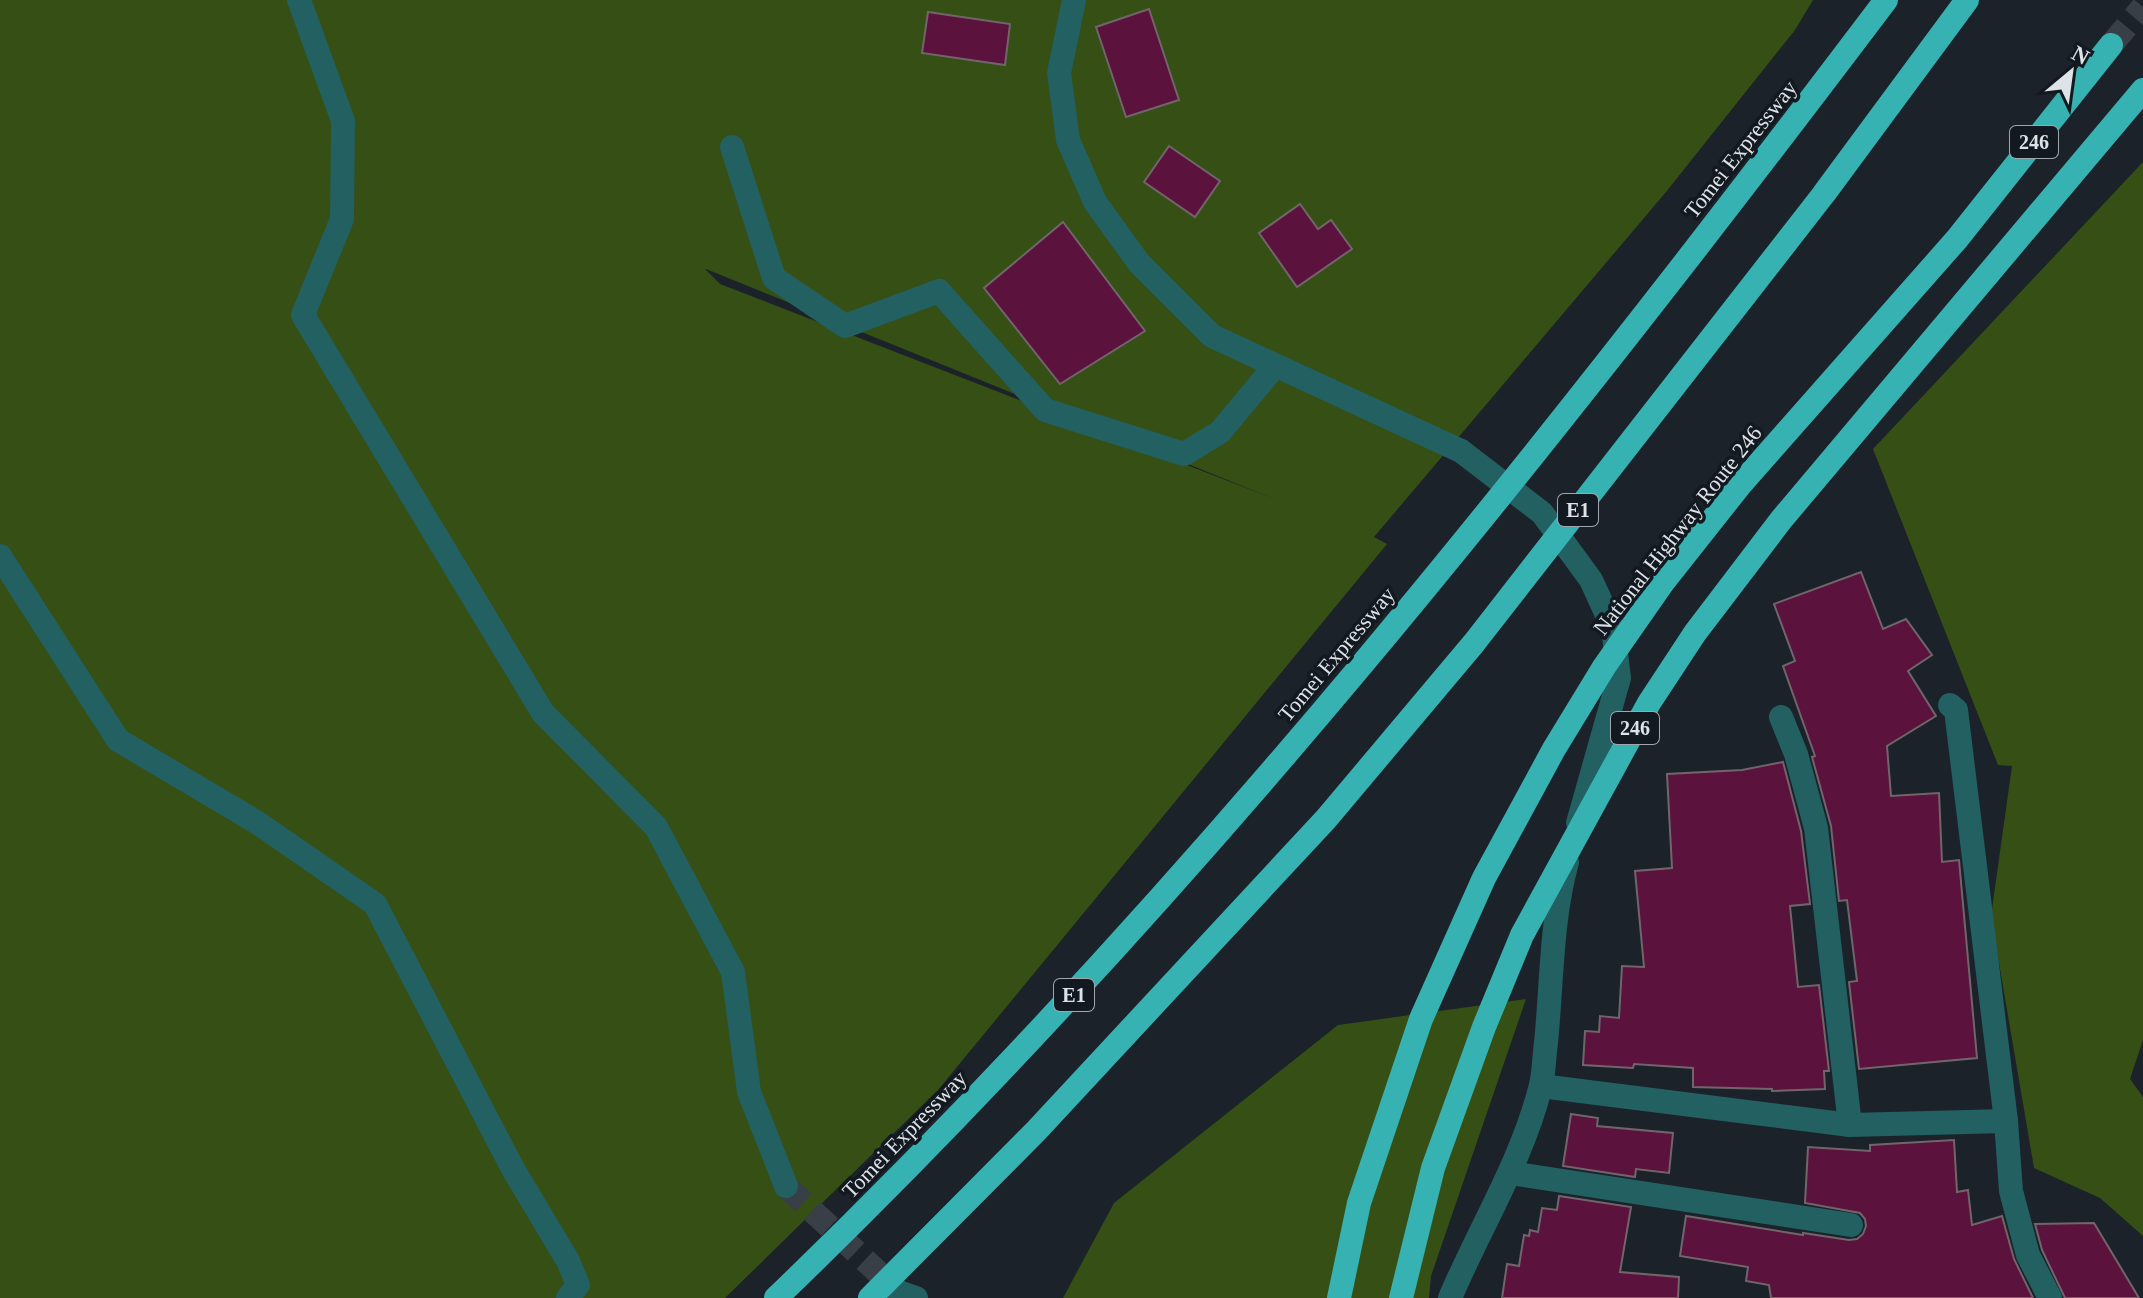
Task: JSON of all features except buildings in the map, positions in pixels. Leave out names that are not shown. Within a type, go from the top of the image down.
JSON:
[{"type":"highway","name":"Tomei Expressway","points":[[776,1298],[862,1215],[1070,1000],[1354,675],[1519,475],[1761,166],[1886,0]]},
{"type":"highway","name":"E1","points":[[870,1298],[1036,1131],[1326,819],[1474,643],[1823,195],[1967,0]]},
{"type":"highway","name":"National Highway Route 246","points":[[1339,1298],[1359,1203],[1421,1019],[1484,878],[1554,749],[1604,667],[1664,581],[1740,485],[1957,239],[2111,45]]},
{"type":"highway","name":"246","points":[[1401,1298],[1433,1168],[1484,1027],[1522,935],[1649,703],[1695,633],[1781,520],[2143,90]]},
{"type":"street","points":[[299,0],[343,121],[342,219],[303,315],[543,713],[656,827],[733,972],[749,1092],[786,1186]]},
{"type":"street","points":[[1074,0],[1059,73],[1068,140],[1095,202],[1139,263],[1212,336],[1461,451],[1542,513],[1591,580],[1613,628],[1619,678],[1557,900],[1541,1086],[1523,1146],[1450,1298]]},
{"type":"street","points":[[732,147],[774,278],[845,326],[939,291],[1045,410],[1184,454],[1220,432],[1275,366]]},
{"type":"street","points":[[0,556],[118,740],[258,823],[375,904],[513,1169],[568,1261],[578,1285],[568,1298]]},
{"type":"street","points":[[1950,705],[1956,710],[2006,1121],[2011,1191],[2028,1255],[2050,1298]]},
{"type":"street","points":[[1781,717],[1796,754],[1816,828],[1850,1125]]},
{"type":"street","points":[[1541,1086],[1850,1125],[2006,1121]]},
{"type":"street","points":[[1510,1173],[1851,1225]]},
{"type":"green space","points":[[0,0],[1813,0],[1795,30],[1666,192],[1374,537],[1387,544],[938,1090],[725,1298],[0,1298]],"holes":[[[705,269],[1277,500],[720,284]]]},
{"type":"green space","points":[[2143,162],[2143,1040],[2130,1079],[2143,1097],[2143,1236],[2100,1198],[2034,1168],[1991,916],[2012,766],[1998,765],[1873,449]]},
{"type":"green space","points":[[1526,999],[1431,1276],[1429,1298],[1063,1298],[1114,1203],[1338,1025]]},
{"type":"tunnel","points":[[2111,45],[2143,7]]},
{"type":"tunnel","points":[[786,1186],[899,1292]]}]
